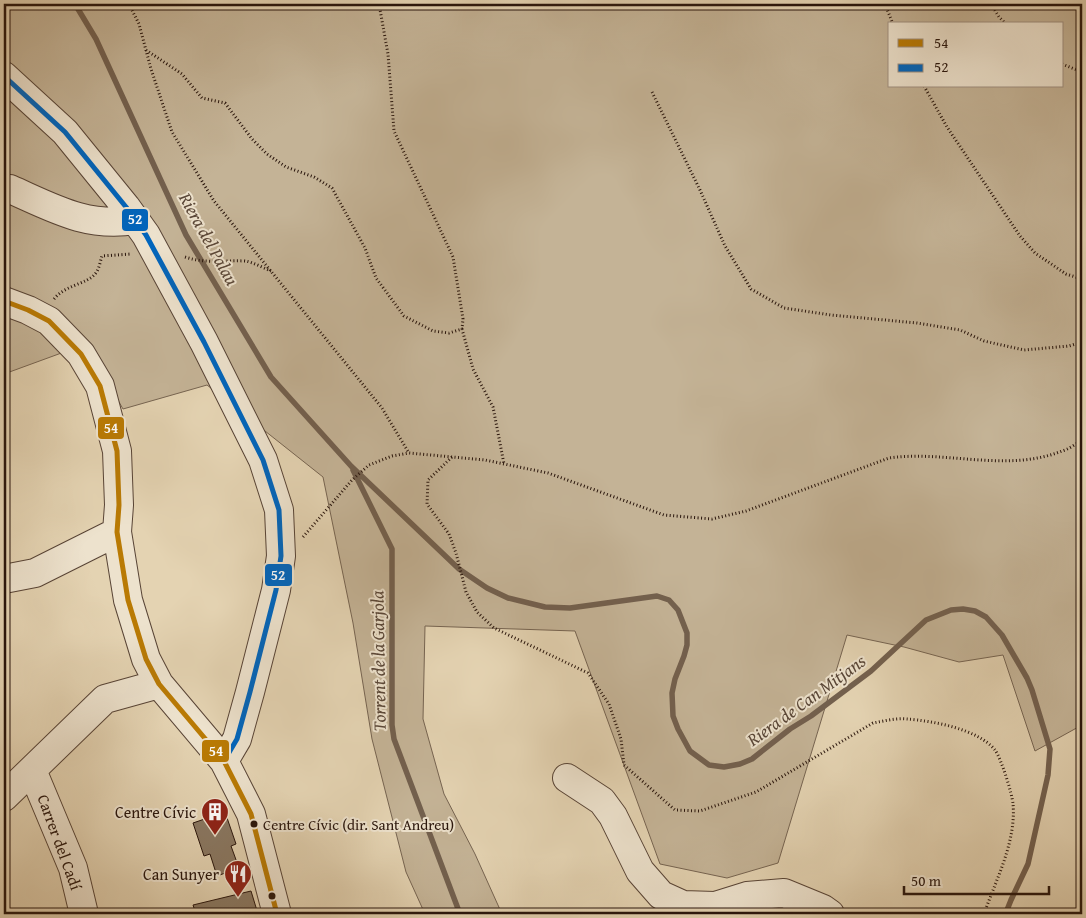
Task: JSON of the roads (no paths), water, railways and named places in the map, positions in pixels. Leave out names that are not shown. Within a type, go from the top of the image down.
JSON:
[{"type":"street","points":[[4,76],[65,132],[146,235],[204,342],[263,460],[279,510],[281,556],[276,590],[237,739],[224,761]]},
{"type":"street","points":[[10,189],[74,216],[90,220],[118,222],[135,220]]},
{"type":"street","points":[[4,301],[28,310],[49,321],[81,354],[100,386],[118,451],[119,504],[117,532],[128,600],[146,659],[159,684],[224,761],[251,814],[277,914]]},
{"type":"street","points":[[4,579],[35,573],[117,532]]},
{"type":"street","points":[[4,797],[105,700],[159,684]]},
{"type":"street","name":"Carrer del Cadí","points":[[32,770],[73,868],[84,914]]},
{"type":"street","points":[[568,778],[602,801],[613,816],[640,871],[661,895],[684,905],[715,906],[748,896],[784,893],[823,909],[830,914]]},
{"type":"waterway","name":"Riera de Can Mitjans","points":[[75,4],[96,39],[186,235],[271,377],[351,466],[459,569],[487,588],[508,598],[545,607],[570,608],[657,596],[669,600],[678,610],[687,633],[687,645],[672,693],[673,716],[690,751],[709,765],[724,767],[740,764],[752,759],[790,729],[811,716],[871,671],[926,620],[951,610],[963,609],[975,611],[986,617],[1002,635],[1027,678],[1050,749],[1048,775],[1028,864],[1011,900],[1007,910],[1008,914]]},
{"type":"waterway","name":"Torrent de la Garjola","points":[[353,470],[392,549],[392,725],[394,739],[460,914]]},
{"type":"place","name":"Centre Cívic (dir. Sant Andreu)","points":[[254,824]]},
{"type":"place","name":"Centre Cívic","points":[[215,836]]},
{"type":"place","name":"Can Sunyer","points":[[238,898]]},
{"type":"water label","name":"Riera del Palau","points":[[209,239]]}]
